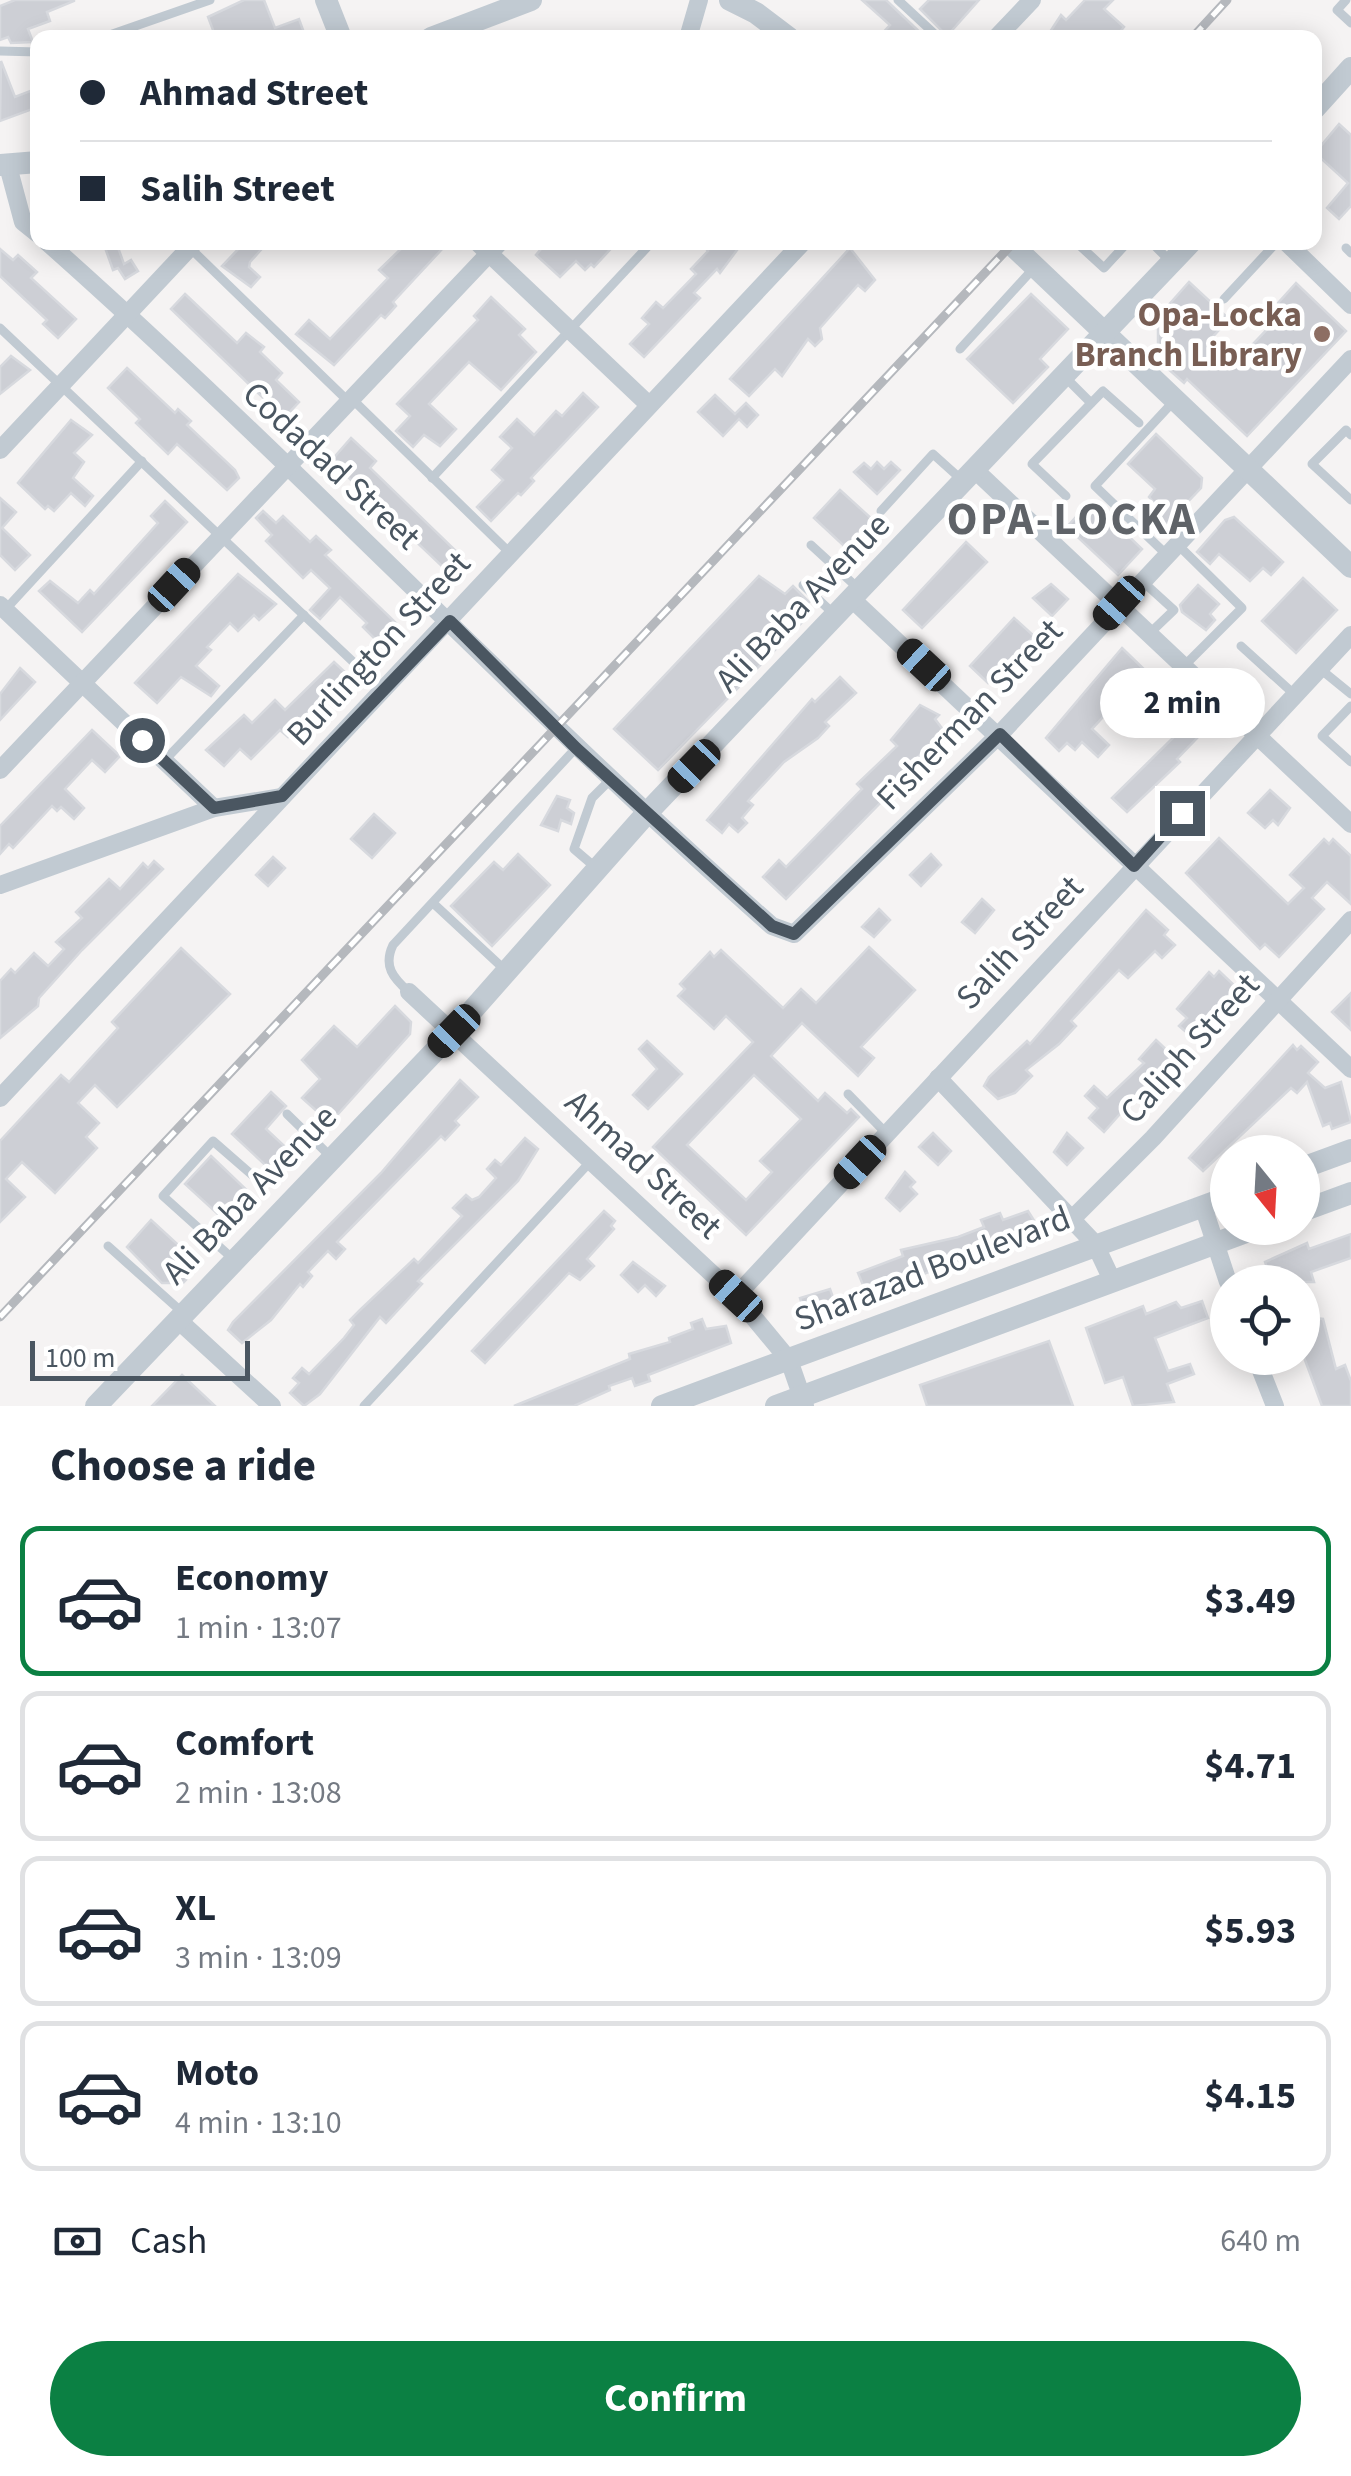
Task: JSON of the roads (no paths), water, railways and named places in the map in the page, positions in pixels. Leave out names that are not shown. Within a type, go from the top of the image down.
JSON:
[{"type":"street","points":[[326,0],[338,30]]},
{"type":"street","points":[[452,30],[532,0]]},
{"type":"street","points":[[690,30],[698,0]]},
{"type":"street","points":[[730,0],[756,12],[779,30]]},
{"type":"street","points":[[1004,30],[1032,0]]},
{"type":"street","points":[[1322,100],[1351,68]]},
{"type":"street","points":[[30,163],[4,165],[23,222],[30,228]]},
{"type":"street","name":"Codadad Street","points":[[56,250],[450,621],[646,814],[772,926],[794,934]]},
{"type":"street","points":[[0,450],[187,250]]},
{"type":"street","points":[[0,770],[485,250]]},
{"type":"street","points":[[493,250],[569,331],[650,405]]},
{"type":"street","name":"Burlington Street","points":[[0,1098],[796,250]]},
{"type":"street","points":[[1017,250],[1351,566]]},
{"type":"street","name":"Ali Baba Avenue","points":[[96,1406],[454,1031],[646,814],[838,618],[1184,250]]},
{"type":"street","points":[[1294,250],[1351,305]]},
{"type":"street","name":"Fisherman Street","points":[[794,934],[1000,734],[1119,603],[1350,364]]},
{"type":"street","points":[[970,477],[1119,603],[1351,824]]},
{"type":"street","points":[[858,596],[1134,866],[1351,1070]]},
{"type":"street","points":[[2,610],[214,808]]},
{"type":"street","name":"Salih Street","points":[[736,1296],[1351,635]]},
{"type":"street","points":[[0,884],[214,808],[282,796]]},
{"type":"street","name":"Caliph Street","points":[[1073,1218],[1153,1138],[1351,920]]},
{"type":"street","name":"Ahmad Street","points":[[409,992],[736,1296],[789,1360],[804,1401]]},
{"type":"street","points":[[938,1078],[1073,1218],[1095,1244],[1112,1280]]},
{"type":"street","points":[[1320,1161],[1351,1150]]},
{"type":"street","points":[[1320,1204],[1351,1193]]},
{"type":"street","name":"Sharazad Boulevard","points":[[662,1406],[1210,1203]]},
{"type":"street","points":[[1203,1206],[1210,1228]]},
{"type":"street","name":"Sharazad Boulevard","points":[[776,1406],[804,1401],[1210,1245]]},
{"type":"street","points":[[180,1316],[272,1406]]},
{"type":"street","points":[[1263,1375],[1275,1406]]},
{"type":"lane","points":[[124,30],[210,0]]},
{"type":"lane","points":[[898,0],[930,30]]},
{"type":"lane","points":[[1346,0],[1337,10],[1351,23]]},
{"type":"lane","points":[[0,51],[30,52]]},
{"type":"lane","points":[[197,250],[510,554]]},
{"type":"lane","points":[[432,478],[645,250]]},
{"type":"lane","points":[[1084,250],[1104,268],[1121,250]]},
{"type":"lane","points":[[1160,250],[1172,263]]},
{"type":"lane","points":[[1224,299],[1270,250]]},
{"type":"lane","points":[[960,349],[1034,267]]},
{"type":"lane","points":[[0,328],[384,691]]},
{"type":"lane","points":[[1065,376],[1091,403]]},
{"type":"lane","points":[[1066,496],[1032,464],[1091,403],[1103,392],[1139,423]]},
{"type":"lane","points":[[1174,401],[1095,486],[1242,608],[1184,666]]},
{"type":"lane","points":[[1351,435],[1346,430],[1312,464],[1351,500]]},
{"type":"lane","points":[[881,511],[934,454],[970,477]]},
{"type":"lane","points":[[2,610],[142,461]]},
{"type":"lane","points":[[811,545],[858,596]]},
{"type":"lane","points":[[1141,580],[1174,610],[1150,634]]},
{"type":"lane","points":[[803,585],[838,618]]},
{"type":"lane","points":[[164,761],[304,615]]},
{"type":"lane","points":[[1241,646],[1294,694]]},
{"type":"lane","points":[[1319,668],[1351,694]]},
{"type":"lane","points":[[1351,706],[1322,736],[1351,762]]},
{"type":"lane","points":[[409,992],[394,979],[390,953],[576,748]]},
{"type":"lane","points":[[598,869],[574,849],[592,798],[610,780]]},
{"type":"lane","points":[[432,903],[507,972]]},
{"type":"lane","points":[[848,1094],[886,1134]]},
{"type":"lane","points":[[288,1114],[332,1158]]},
{"type":"lane","points":[[234,1260],[163,1196],[213,1141],[259,1181]]},
{"type":"lane","points":[[364,1406],[592,1160]]},
{"type":"lane","points":[[108,1246],[180,1316]]},
{"type":"railway","points":[[1199,30],[1227,0]]},
{"type":"railway","points":[[0,1317],[1006,250]]},
{"type":"place","name":"Opa-Locka Branch Library","points":[[1322,334]]},
{"type":"district","name":"OPA-LOCKA","points":[[1072,518]]}]
